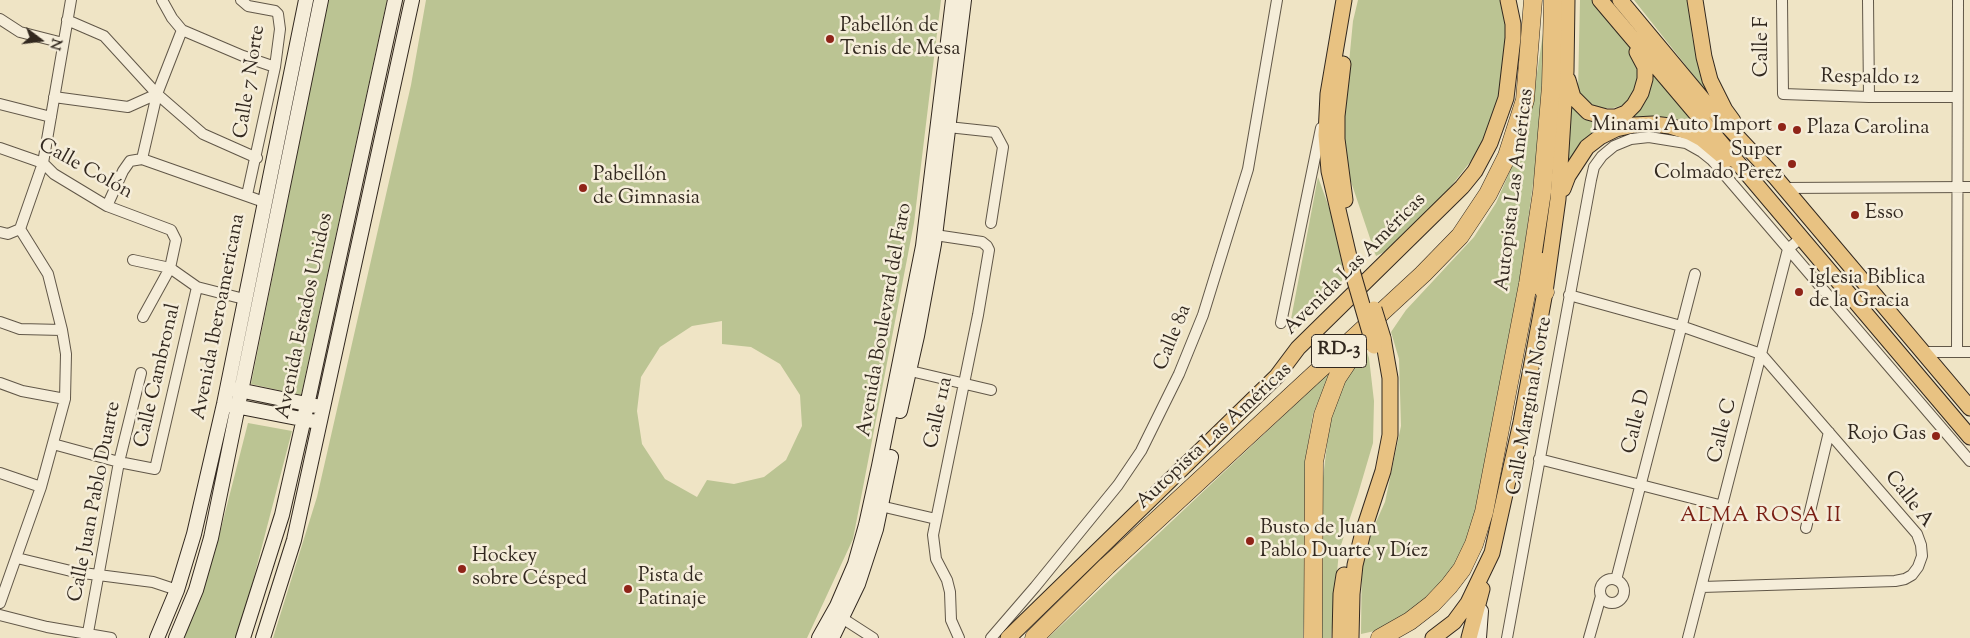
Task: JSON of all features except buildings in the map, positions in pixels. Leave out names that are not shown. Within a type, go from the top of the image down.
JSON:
[{"type":"highway","name":"Autopista Las Américas","points":[[1034,638],[1107,566],[1423,274],[1460,236],[1488,194],[1506,156],[1524,100],[1533,0]]},
{"type":"highway","name":"Autopista Las Américas","points":[[1380,638],[1410,622],[1432,604],[1449,586],[1462,569],[1474,544],[1484,512],[1524,304],[1542,192],[1551,86],[1553,0]]},
{"type":"highway","points":[[1545,151],[1551,163],[1538,282],[1545,292]]},
{"type":"highway","points":[[1313,629],[1314,462],[1323,415],[1337,378],[1384,309]]},
{"type":"main road","points":[[1340,638],[1346,618],[1363,532],[1383,471],[1390,435],[1390,378],[1329,171],[1326,135],[1328,94],[1344,0]]},
{"type":"main road","points":[[1353,0],[1337,116],[1337,139],[1357,270]]},
{"type":"main road","name":"Avenida Las Américas","points":[[1008,638],[1277,376],[1298,348],[1462,187],[1474,171],[1490,142],[1506,98],[1513,38],[1513,24],[1508,0]]},
{"type":"main road","points":[[1469,638],[1492,552],[1521,422],[1545,292],[1558,199],[1566,71],[1567,0]]},
{"type":"main road","points":[[1566,71],[1573,97],[1588,112],[1606,117],[1616,117],[1626,113],[1634,105],[1641,93],[1645,79],[1645,67],[1642,58],[1600,0]]},
{"type":"main road","points":[[1600,0],[1970,437]]},
{"type":"main road","points":[[1620,0],[1705,102],[1780,183],[1970,408]]},
{"type":"main road","points":[[1695,0],[1704,57],[1710,80],[1725,110],[1780,183]]},
{"type":"main road","points":[[1558,199],[1568,176],[1587,147],[1600,137],[1616,130],[1634,125],[1653,124],[1670,126],[1689,132],[1702,139],[1762,190]]},
{"type":"main road","points":[[1433,638],[1454,622],[1468,603],[1492,552]]},
{"type":"main road","points":[[1346,618],[1351,638]]},
{"type":"street","points":[[0,232],[8,234],[20,229],[43,163],[71,0]]},
{"type":"street","points":[[162,0],[172,18],[182,30],[243,56],[275,67]]},
{"type":"street","name":"Calle 7 Norte","points":[[241,0],[248,6],[275,11],[278,14],[280,29],[275,67],[247,195]]},
{"type":"street","name":"Avenida Iberoamericana","points":[[176,638],[204,565],[238,406],[234,389],[244,299],[306,0]]},
{"type":"street","name":"Avenida Iberoamericana","points":[[157,638],[177,590],[194,534],[224,404],[234,389],[321,0]]},
{"type":"street","name":"Avenida Estados Unidos","points":[[244,638],[282,515],[395,0]]},
{"type":"street","name":"Avenida Estados Unidos","points":[[262,638],[294,540],[412,0]]},
{"type":"street","name":"Avenida Boulevard del Faro","points":[[904,370],[917,336],[935,234],[948,127],[956,18],[953,0]]},
{"type":"street","name":"Avenida Boulevard del Faro","points":[[819,638],[847,583],[876,505],[904,370],[956,18],[964,0]]},
{"type":"street","name":"Calle 8a","points":[[991,638],[1118,485],[1141,451],[1179,374],[1203,314],[1248,169],[1278,0]]},
{"type":"street","name":"Calle F","points":[[1782,0],[1783,94]]},
{"type":"street","points":[[1868,0],[1869,97]]},
{"type":"street","points":[[1957,352],[1958,0]]},
{"type":"street","points":[[0,20],[20,32],[63,43]]},
{"type":"street","points":[[67,20],[104,36],[157,94],[203,134],[256,158]]},
{"type":"street","points":[[142,159],[157,94],[182,30]]},
{"type":"street","points":[[54,97],[128,107],[157,94]]},
{"type":"street","points":[[1281,323],[1328,94]]},
{"type":"street","name":"Respaldo 12","points":[[1783,94],[1869,97],[1957,97]]},
{"type":"street","points":[[0,104],[51,117]]},
{"type":"street","points":[[948,127],[995,132],[1003,147],[991,223]]},
{"type":"street","name":"Calle Marginal Norte","points":[[1507,638],[1594,167],[1602,156],[1614,146],[1631,139],[1649,137],[1686,143],[1712,160],[1788,249]]},
{"type":"street","name":"Calle Colón","points":[[0,148],[43,163],[54,174],[107,206],[172,230],[176,240],[170,268]]},
{"type":"street","points":[[107,206],[123,171],[130,161],[142,159],[264,202]]},
{"type":"street","points":[[1780,183],[1970,187]]},
{"type":"street","points":[[0,603],[41,488],[65,399],[66,354],[48,274],[20,229]]},
{"type":"street","name":"Calle 11a","points":[[935,234],[982,242],[989,250],[978,315],[933,535],[936,559],[947,580],[950,592],[951,620],[959,638]]},
{"type":"street","points":[[1801,238],[1788,249],[1970,461]]},
{"type":"street","name":"Calle C","points":[[1688,638],[1724,506],[1760,354],[1788,249]]},
{"type":"street","points":[[133,260],[170,268],[197,287],[244,299]]},
{"type":"street","points":[[143,317],[170,268]]},
{"type":"street","name":"Calle D","points":[[1601,596],[1609,602],[1620,599],[1623,589],[1621,583],[1616,580],[1695,274]]},
{"type":"street","name":"Calle Cambronal","points":[[119,462],[152,470],[156,467],[197,287]]},
{"type":"street","name":"Calle A","points":[[1569,295],[1681,326],[1760,354],[1917,534],[1921,545],[1922,556],[1912,575],[1895,581],[1861,584],[1702,587]]},
{"type":"street","points":[[0,322],[20,329],[62,330]]},
{"type":"street","points":[[1922,352],[1970,352]]},
{"type":"street","points":[[904,370],[991,390]]},
{"type":"street","name":"Calle Juan Pablo Duarte","points":[[87,636],[119,462],[142,373]]},
{"type":"street","points":[[0,383],[22,391],[65,399]]},
{"type":"street","points":[[234,389],[324,408]]},
{"type":"street","points":[[224,404],[320,423]]},
{"type":"street","points":[[1944,431],[1957,422]]},
{"type":"street","points":[[1806,528],[1829,432]]},
{"type":"street","points":[[54,444],[119,462]]},
{"type":"street","points":[[1539,460],[1724,506]]},
{"type":"street","points":[[0,473],[41,488]]},
{"type":"street","points":[[876,505],[936,518]]},
{"type":"street","name":"Avenida Boulevard del Faro","points":[[832,638],[858,584],[876,528],[876,505]]},
{"type":"street","points":[[1479,638],[1479,626],[1492,552]]},
{"type":"street","points":[[17,558],[75,572],[153,582],[177,590]]},
{"type":"street","points":[[1589,638],[1601,596],[1601,584],[1611,579],[1616,580]]},
{"type":"street","points":[[0,615],[87,636],[111,638]]},
{"type":"street","points":[[842,618],[873,638]]},
{"type":"green space","points":[[328,0],[387,0],[301,395],[251,384]]},
{"type":"green space","points":[[426,0],[941,0],[914,223],[853,539],[807,638],[273,638],[317,497],[411,85]],"holes":[[[722,321],[722,344],[751,347],[780,364],[800,395],[802,426],[786,460],[764,477],[734,484],[707,480],[697,497],[665,479],[642,444],[637,411],[641,377],[660,347],[692,326]]]},
{"type":"green space","points":[[1358,0],[1500,0],[1508,22],[1499,104],[1482,147],[1444,195],[1394,247],[1376,256],[1344,161],[1345,104],[1353,21]]},
{"type":"green space","points":[[1580,0],[1594,0],[1641,62],[1635,92],[1627,104],[1613,108],[1600,108],[1584,102],[1578,90]]},
{"type":"green space","points":[[1634,0],[1690,0],[1692,37],[1710,96]]},
{"type":"green space","points":[[1547,7],[1538,146],[1516,310],[1496,426],[1467,552],[1442,584],[1393,627],[1361,634],[1362,553],[1385,502],[1401,426],[1399,359],[1391,332],[1406,310],[1474,237],[1496,203],[1521,146],[1531,113]]},
{"type":"green space","points":[[1647,64],[1722,151],[1699,133],[1667,117],[1630,119],[1572,160],[1567,158],[1571,105],[1585,115],[1633,112]]},
{"type":"green space","points":[[1318,177],[1331,213],[1342,263],[1342,282],[1288,335]]},
{"type":"green space","points":[[1366,349],[1369,358],[1374,401],[1373,443],[1339,551],[1331,638],[1320,638],[1323,478],[1330,420],[1340,384]]},
{"type":"green space","points":[[1331,371],[1313,414],[1306,456],[1306,574],[1303,638],[1048,638]]},
{"type":"green space","points":[[248,423],[292,431],[238,638],[182,638],[215,552]]},
{"type":"place","name":"Pabellón de Tenis de Mesa","points":[[830,39]]},
{"type":"place","name":"Minami Auto Import","points":[[1782,127]]},
{"type":"place","name":"Plaza Carolina","points":[[1797,130]]},
{"type":"place","name":"Super Colmado Perez","points":[[1792,164]]},
{"type":"place","name":"Pabellón de Gimnasia","points":[[583,188]]},
{"type":"place","name":"Esso","points":[[1855,215]]},
{"type":"place","name":"Iglesia Biblica de la Gracia","points":[[1799,292]]},
{"type":"place","name":"Rojo Gas","points":[[1936,436]]},
{"type":"place","name":"Busto de Juan Pablo Duarte y Díez","points":[[1250,541]]},
{"type":"place","name":"Hockey sobre Césped","points":[[462,569]]},
{"type":"place","name":"Pista de Patinaje","points":[[628,589]]},
{"type":"district","name":"ALMA ROSA II","points":[[1761,517]]}]
